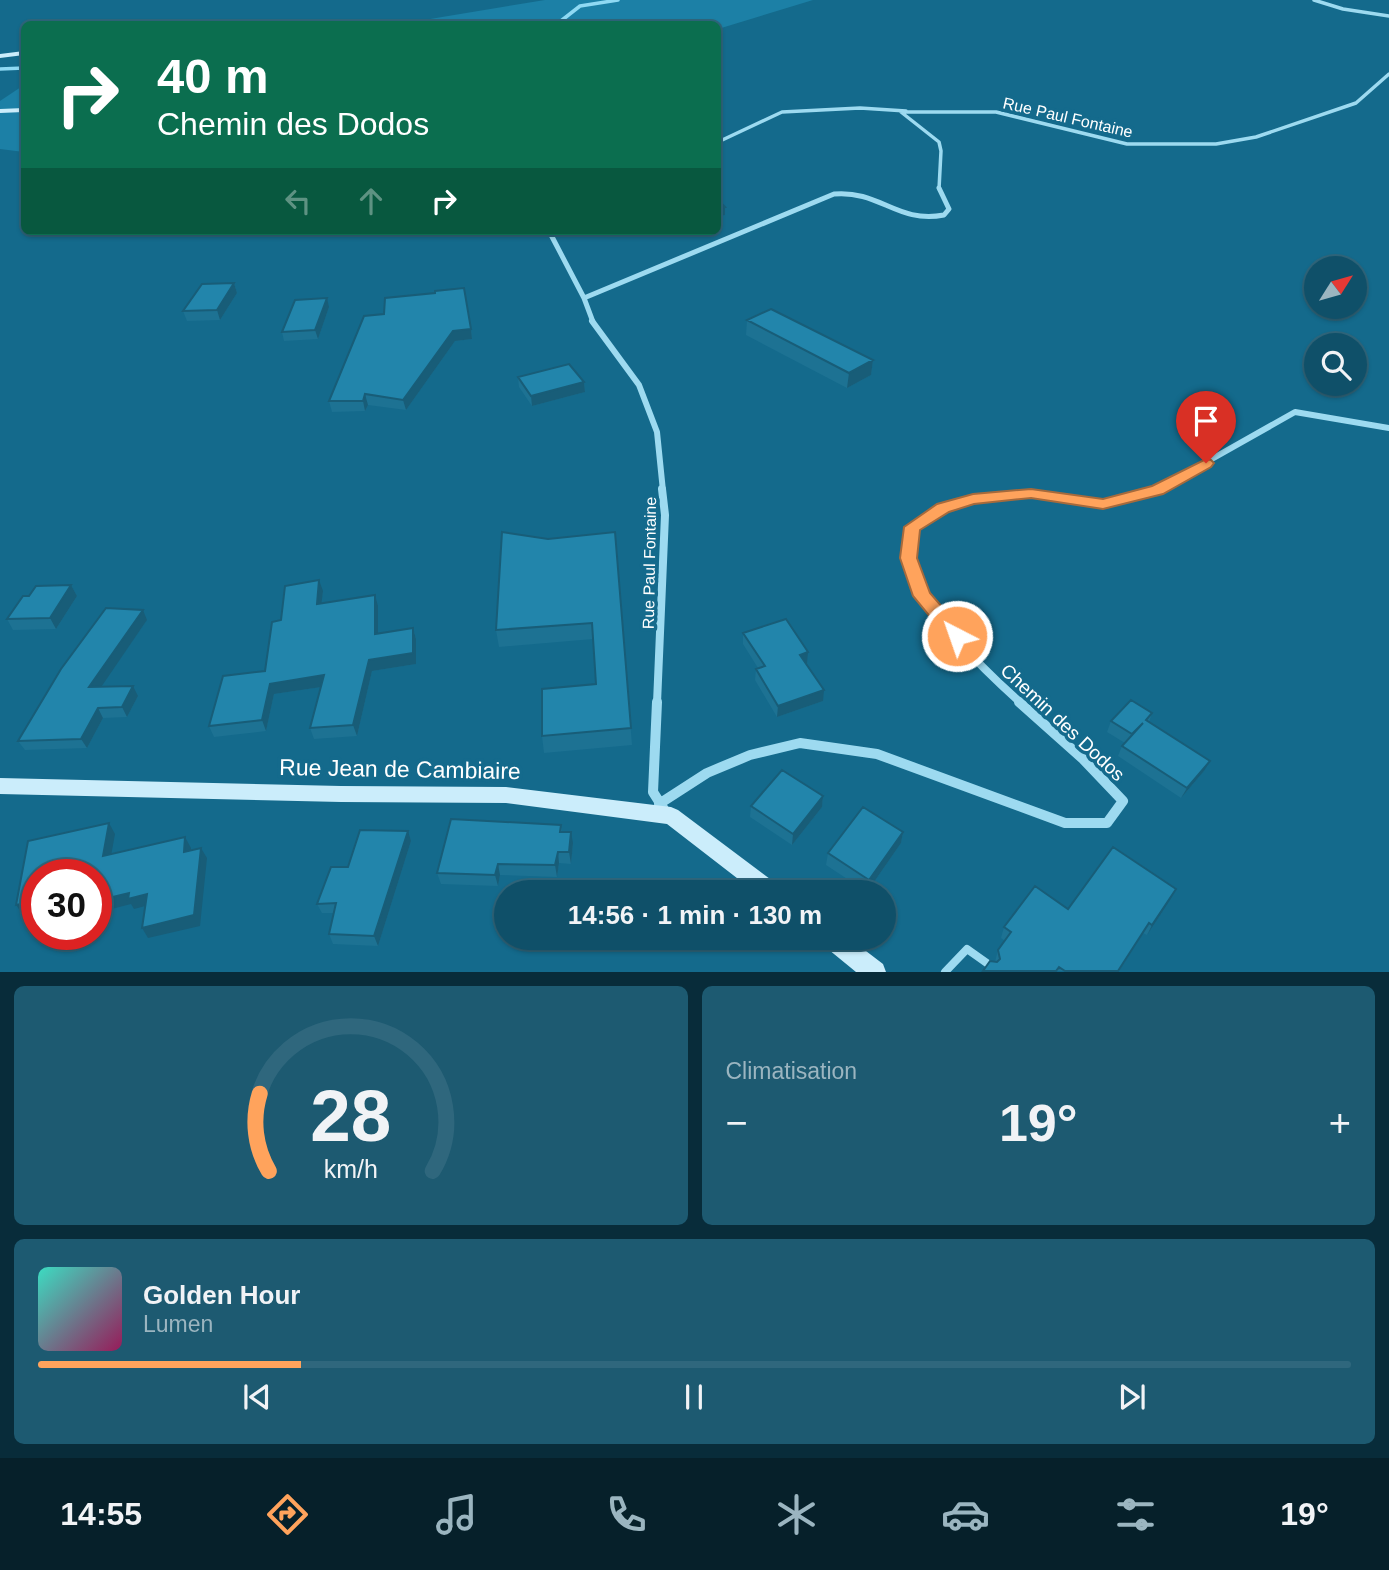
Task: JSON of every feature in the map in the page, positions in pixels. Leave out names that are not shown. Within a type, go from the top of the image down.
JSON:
[{"type":"main road","points":[[0,56],[21,53]]},
{"type":"main road","points":[[0,111],[21,110]]},
{"type":"main road","name":"Rue Jean de Cambiaire","points":[[0,786],[341,794],[506,794],[665,810],[755,880]]},
{"type":"main road","points":[[847,950],[875,971]]},
{"type":"street","points":[[1314,0],[1343,9],[1389,16]]},
{"type":"street","name":"Rue Paul Fontaine","points":[[721,141],[782,112],[860,108],[996,113],[1127,144],[1216,145],[1256,137],[1356,103],[1389,74]]},
{"type":"street","points":[[584,298],[834,194],[844,192],[869,195],[889,206],[922,218],[944,215],[949,209],[938,192],[937,182],[941,150],[935,136],[906,120],[901,112],[906,111]]},
{"type":"street","name":"Rue Paul Fontaine","points":[[551,235],[584,298],[594,324],[639,385],[657,432],[665,515],[653,792],[665,810]]},
{"type":"street","name":"Chemin des Dodos","points":[[665,810],[707,773],[750,755],[800,743],[877,754],[1065,823],[1107,823],[1123,801],[1083,759],[992,677],[922,596],[908,558],[912,527],[943,508],[973,499],[1031,494],[1103,504],[1158,490],[1295,412],[1389,428]]},
{"type":"lane","points":[[945,971],[967,949],[991,966]]},
{"type":"shaded area","points":[[545,0],[813,0],[721,28],[721,21],[418,21]]},
{"type":"shaded area","points":[[21,87],[21,152],[0,149],[0,101]]},
{"type":"building","points":[[234,283],[217,310],[183,311],[202,284]]},
{"type":"building","points":[[464,288],[471,329],[453,331],[403,400],[365,394],[363,401],[329,401],[364,316],[384,314],[385,298]]},
{"type":"building","points":[[327,298],[315,330],[282,332],[295,300]]},
{"type":"building","points":[[771,309],[873,360],[849,373],[747,320]]},
{"type":"building","points":[[569,364],[584,382],[531,396],[518,377]]},
{"type":"building","points":[[502,532],[548,539],[615,532],[631,728],[542,736],[542,689],[596,684],[592,623],[496,630]]},
{"type":"building","points":[[319,580],[317,604],[375,595],[375,634],[413,628],[413,653],[369,660],[353,725],[310,728],[324,675],[270,684],[262,720],[209,726],[223,676],[265,671],[272,622],[281,620],[285,586]]},
{"type":"building","points":[[71,585],[50,618],[7,619],[23,596],[29,596],[36,586]]},
{"type":"building","points":[[106,608],[143,610],[89,687],[133,686],[122,707],[98,708],[81,739],[18,741],[61,669]]},
{"type":"building","points":[[786,619],[808,652],[800,655],[824,690],[778,706],[756,669],[765,666],[743,633]]},
{"type":"building","points":[[1131,700],[1152,713],[1146,720],[1210,761],[1187,788],[1122,746],[1143,723],[1132,734],[1111,721]]},
{"type":"building","points":[[782,770],[823,796],[793,834],[751,806]]},
{"type":"building","points":[[863,807],[903,832],[869,880],[828,853]]},
{"type":"building","points":[[451,819],[561,825],[560,832],[571,832],[569,852],[558,852],[555,865],[498,864],[495,875],[437,873]]},
{"type":"building","points":[[109,823],[103,856],[185,837],[184,852],[201,848],[194,915],[142,928],[147,894],[128,899],[129,893],[112,897],[112,859],[25,859],[28,841]]},
{"type":"building","points":[[360,830],[408,831],[374,936],[329,934],[336,903],[317,904],[331,867],[348,867]]},
{"type":"building","points":[[1113,847],[1176,889],[1152,925],[1149,923],[1118,971],[1065,971],[1059,967],[1056,971],[983,971],[990,961],[997,962],[1000,959],[998,950],[1011,932],[1004,927],[1035,886],[1068,909]]},
{"type":"building","points":[[21,878],[21,904],[16,905]]},
{"type":"waterway","points":[[561,21],[580,6],[618,0]]},
{"type":"waterway","points":[[0,69],[21,68]]},
{"type":"route","points":[[957,636],[922,596],[908,558],[912,527],[943,508],[973,499],[1031,494],[1103,504],[1158,490],[1206,463]]}]
